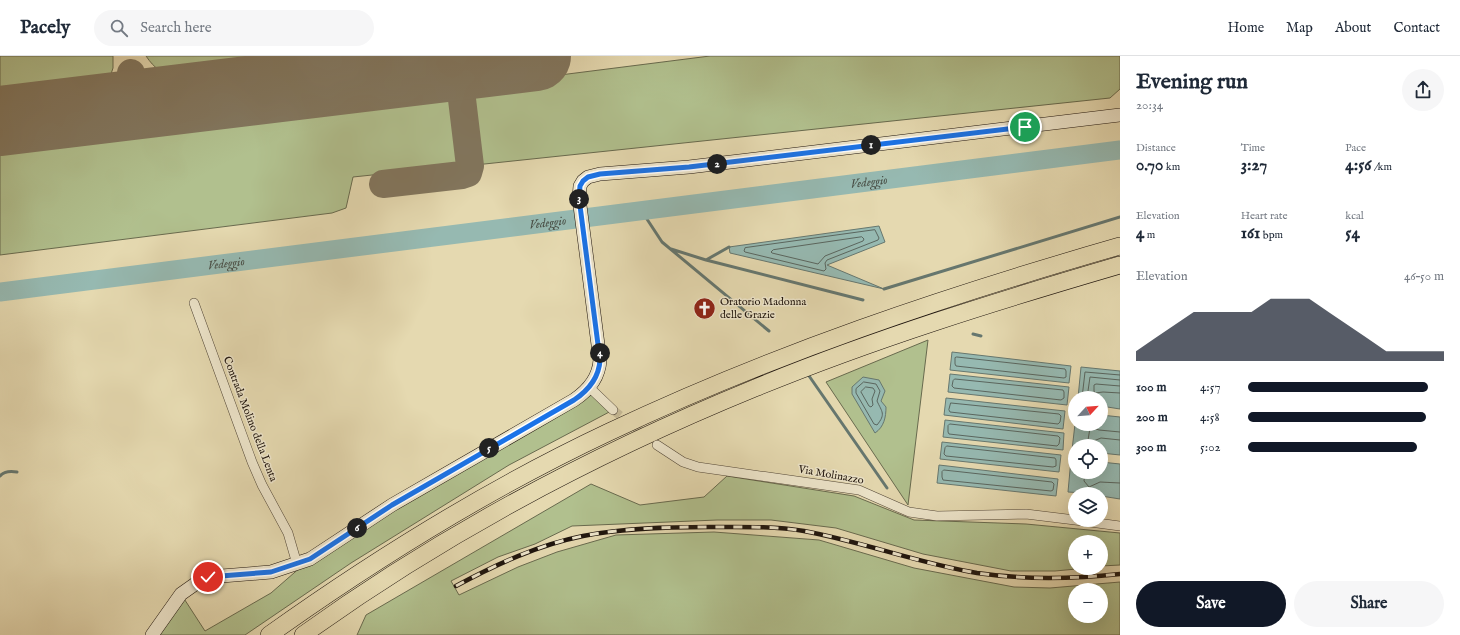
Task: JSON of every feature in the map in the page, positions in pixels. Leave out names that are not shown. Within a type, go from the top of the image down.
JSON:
[{"type":"highway","points":[[269,635],[347,581],[454,514],[518,478],[608,432],[746,371],[829,340],[931,304],[1120,246]]},
{"type":"highway","points":[[303,635],[372,587],[466,529],[569,472],[677,421],[756,387],[836,357],[949,318],[1120,265]]},
{"type":"street","points":[[152,635],[181,594],[198,582],[208,577],[271,572],[310,559],[392,505],[574,400],[589,387],[598,373],[600,360],[579,198],[580,186],[585,179],[600,174],[689,167],[1120,115]]},
{"type":"street","name":"Contrada Molino della Lenta","points":[[194,303],[252,462],[262,485],[288,533],[297,564]]},
{"type":"street","points":[[589,387],[613,410]]},
{"type":"street","name":"Via Molinazzo","points":[[657,445],[683,462],[698,468],[858,490],[910,512],[937,516],[1026,514],[1068,519]]},
{"type":"street","name":"Via Molinazzo","points":[[1108,524],[1120,526]]},
{"type":"green space","points":[[0,56],[113,56],[113,68],[110,77],[99,84],[0,97]]},
{"type":"green space","points":[[146,56],[329,56],[175,75],[165,73],[158,69]]},
{"type":"green space","points":[[710,56],[1120,56],[1120,89],[1110,98],[475,165],[470,104],[481,85]]},
{"type":"green space","points":[[442,90],[450,95],[457,106],[462,163],[458,166],[353,177],[346,208],[332,213],[0,255],[0,145]]},
{"type":"green space","points":[[928,340],[908,505],[826,382]]},
{"type":"green space","points":[[589,387],[613,410],[509,465],[351,563],[245,635],[152,635],[181,594],[205,631],[271,593],[310,559]]},
{"type":"green space","points":[[727,476],[854,496],[914,520],[1026,524],[1120,533],[1120,565],[1108,566],[1108,535],[1068,535],[1068,570],[1011,571],[923,554],[836,528],[771,520],[717,520],[572,526],[535,544],[498,557],[451,581],[459,595],[518,567],[557,552],[616,535],[714,532],[819,540],[914,568],[1014,587],[1050,588],[1068,586],[1068,623],[1108,623],[1108,583],[1120,582],[1120,635],[357,635],[366,615],[591,484],[640,505],[704,497]]},
{"type":"water","points":[[879,226],[885,242],[827,265],[884,289],[730,253],[729,247]]},
{"type":"water","points":[[952,352],[1071,366],[1069,383],[950,370]]},
{"type":"water","points":[[1081,367],[1120,371],[1120,409],[1108,407],[1108,391],[1079,391]]},
{"type":"water","points":[[950,374],[1069,387],[1067,405],[948,392]]},
{"type":"water","points":[[863,377],[879,380],[885,391],[881,401],[886,407],[885,418],[881,428],[875,433],[852,394],[852,387]]},
{"type":"water","points":[[946,398],[1065,411],[1063,429],[944,415]]},
{"type":"water","points":[[1108,416],[1120,417],[1120,455],[1108,454],[1108,439],[1073,439],[1074,431],[1108,431]]},
{"type":"water","points":[[945,420],[1064,433],[1063,450],[943,437]]},
{"type":"water","points":[[942,442],[1061,455],[1059,472],[940,459]]},
{"type":"water","points":[[1108,463],[1120,464],[1120,499],[1108,497],[1108,487],[1068,487],[1069,479],[1108,479]]},
{"type":"water","points":[[939,465],[1058,479],[1056,496],[937,483]]},
{"type":"waterway","name":"Vedeggio","points":[[0,292],[1120,150]]},
{"type":"waterway","points":[[641,210],[662,242],[769,331]]},
{"type":"waterway","points":[[884,289],[1120,217]]},
{"type":"waterway","points":[[706,260],[729,247]]},
{"type":"waterway","points":[[671,249],[706,260],[863,300]]},
{"type":"waterway","points":[[973,334],[981,336]]},
{"type":"waterway","points":[[807,373],[887,488]]},
{"type":"waterway","points":[[0,476],[8,472],[17,472]]},
{"type":"taxiway","points":[[383,184],[462,175],[468,173],[470,166],[458,66]]},
{"type":"taxiway","points":[[98,109],[117,101],[126,93],[131,81],[131,73],[137,88],[142,92],[154,97],[176,99]]},
{"type":"runway","points":[[0,121],[536,56]]},
{"type":"tunnel","points":[[613,410],[647,437]]},
{"type":"railway","points":[[456,586],[518,556],[566,540],[614,531],[677,527],[756,527],[804,531],[955,569],[1013,577],[1084,577],[1120,574]]},
{"type":"place","name":"Oratorio Madonna delle Grazie","points":[[704,308]]},
{"type":"route","points":[[208,577],[271,572],[310,559],[392,505],[586,392],[596,378],[600,360],[579,198],[580,186],[585,179],[600,174],[689,167],[1025,127]]}]
